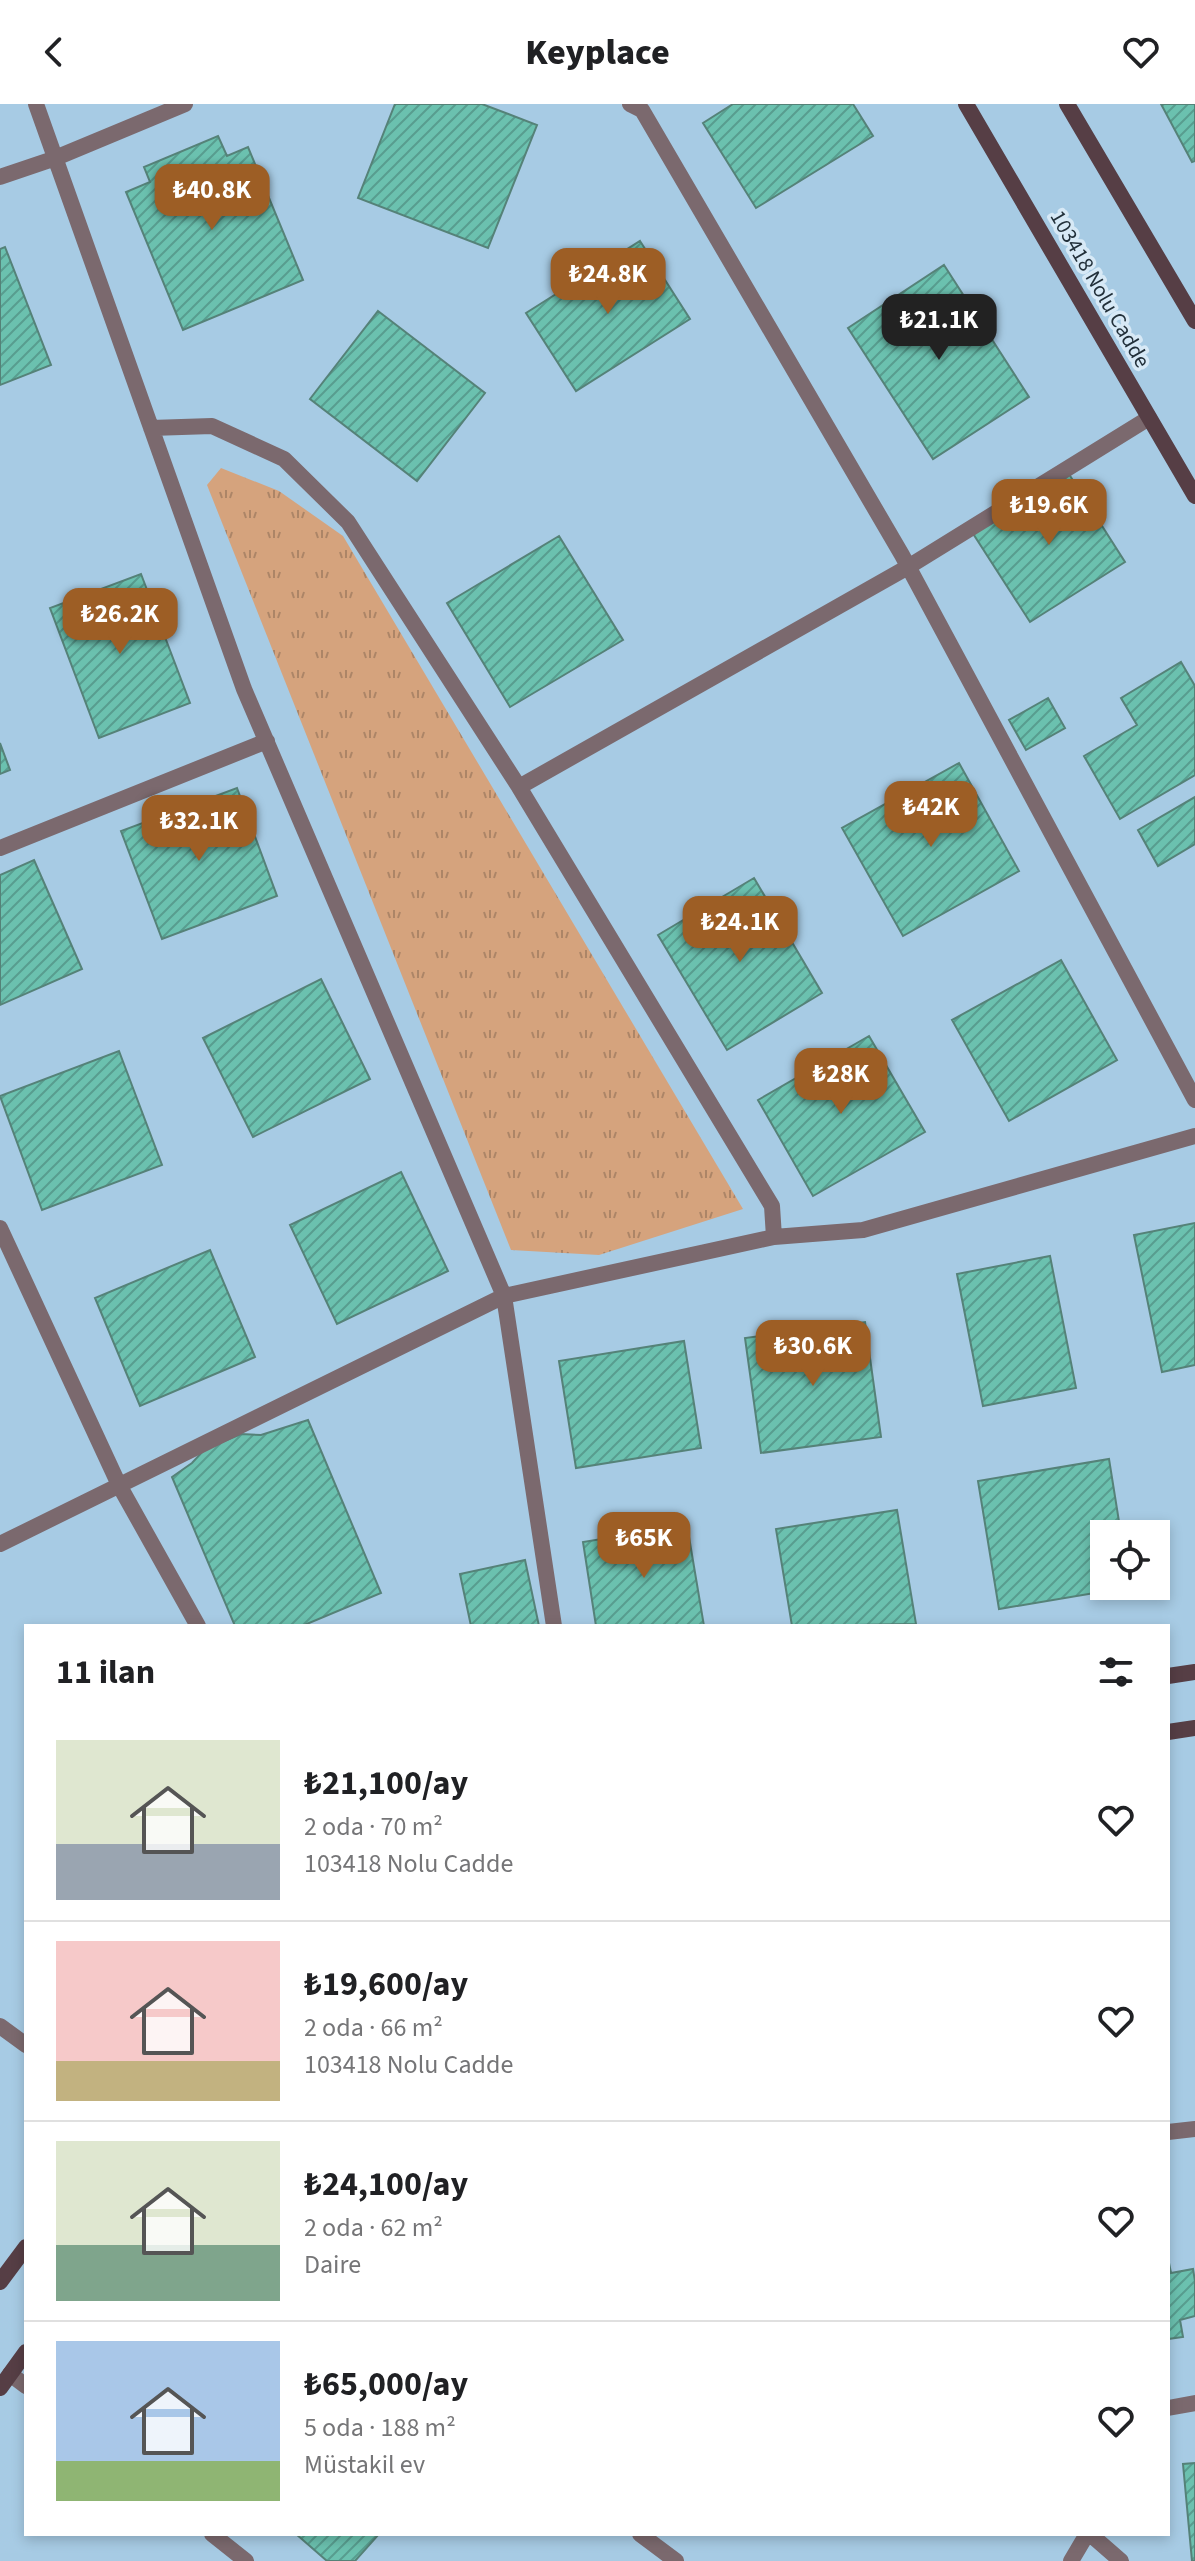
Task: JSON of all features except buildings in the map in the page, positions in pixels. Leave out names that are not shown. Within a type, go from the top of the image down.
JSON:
[{"type":"main road","name":"103418 Nolu Cadde","points":[[966,104],[1195,496]]},
{"type":"main road","points":[[1067,104],[1195,321]]},
{"type":"main road","points":[[1170,1676],[1195,1672]]},
{"type":"main road","points":[[1170,1732],[1195,1728]]},
{"type":"main road","points":[[0,2282],[24,2250]]},
{"type":"main road","points":[[0,2388],[24,2355]]},
{"type":"street","points":[[36,104],[53,159],[244,689],[504,1296],[554,1624]]},
{"type":"street","points":[[0,177],[53,159],[185,104]]},
{"type":"street","points":[[630,104],[642,110],[908,567],[1195,1100]]},
{"type":"street","points":[[519,787],[908,567],[1149,418]]},
{"type":"street","points":[[151,428],[212,426],[284,459],[348,522],[519,787],[772,1206],[774,1237]]},
{"type":"street","points":[[0,848],[267,741]]},
{"type":"street","points":[[0,1544],[504,1296],[774,1237],[863,1230],[1195,1136]]},
{"type":"street","points":[[0,1228],[119,1485],[197,1624]]},
{"type":"street","points":[[0,2026],[24,2044]]},
{"type":"street","points":[[1170,2132],[1195,2129]]},
{"type":"street","points":[[10,2374],[24,2384]]},
{"type":"street","points":[[1170,2408],[1195,2403]]},
{"type":"street","points":[[215,2536],[246,2561]]},
{"type":"street","points":[[643,2536],[676,2561]]},
{"type":"street","points":[[1071,2561],[1088,2536]]},
{"type":"street","points":[[1091,2536],[1121,2561]]},
{"type":"green space","points":[[221,468],[279,491],[343,536],[743,1209],[599,1255],[511,1250],[207,485]]}]
